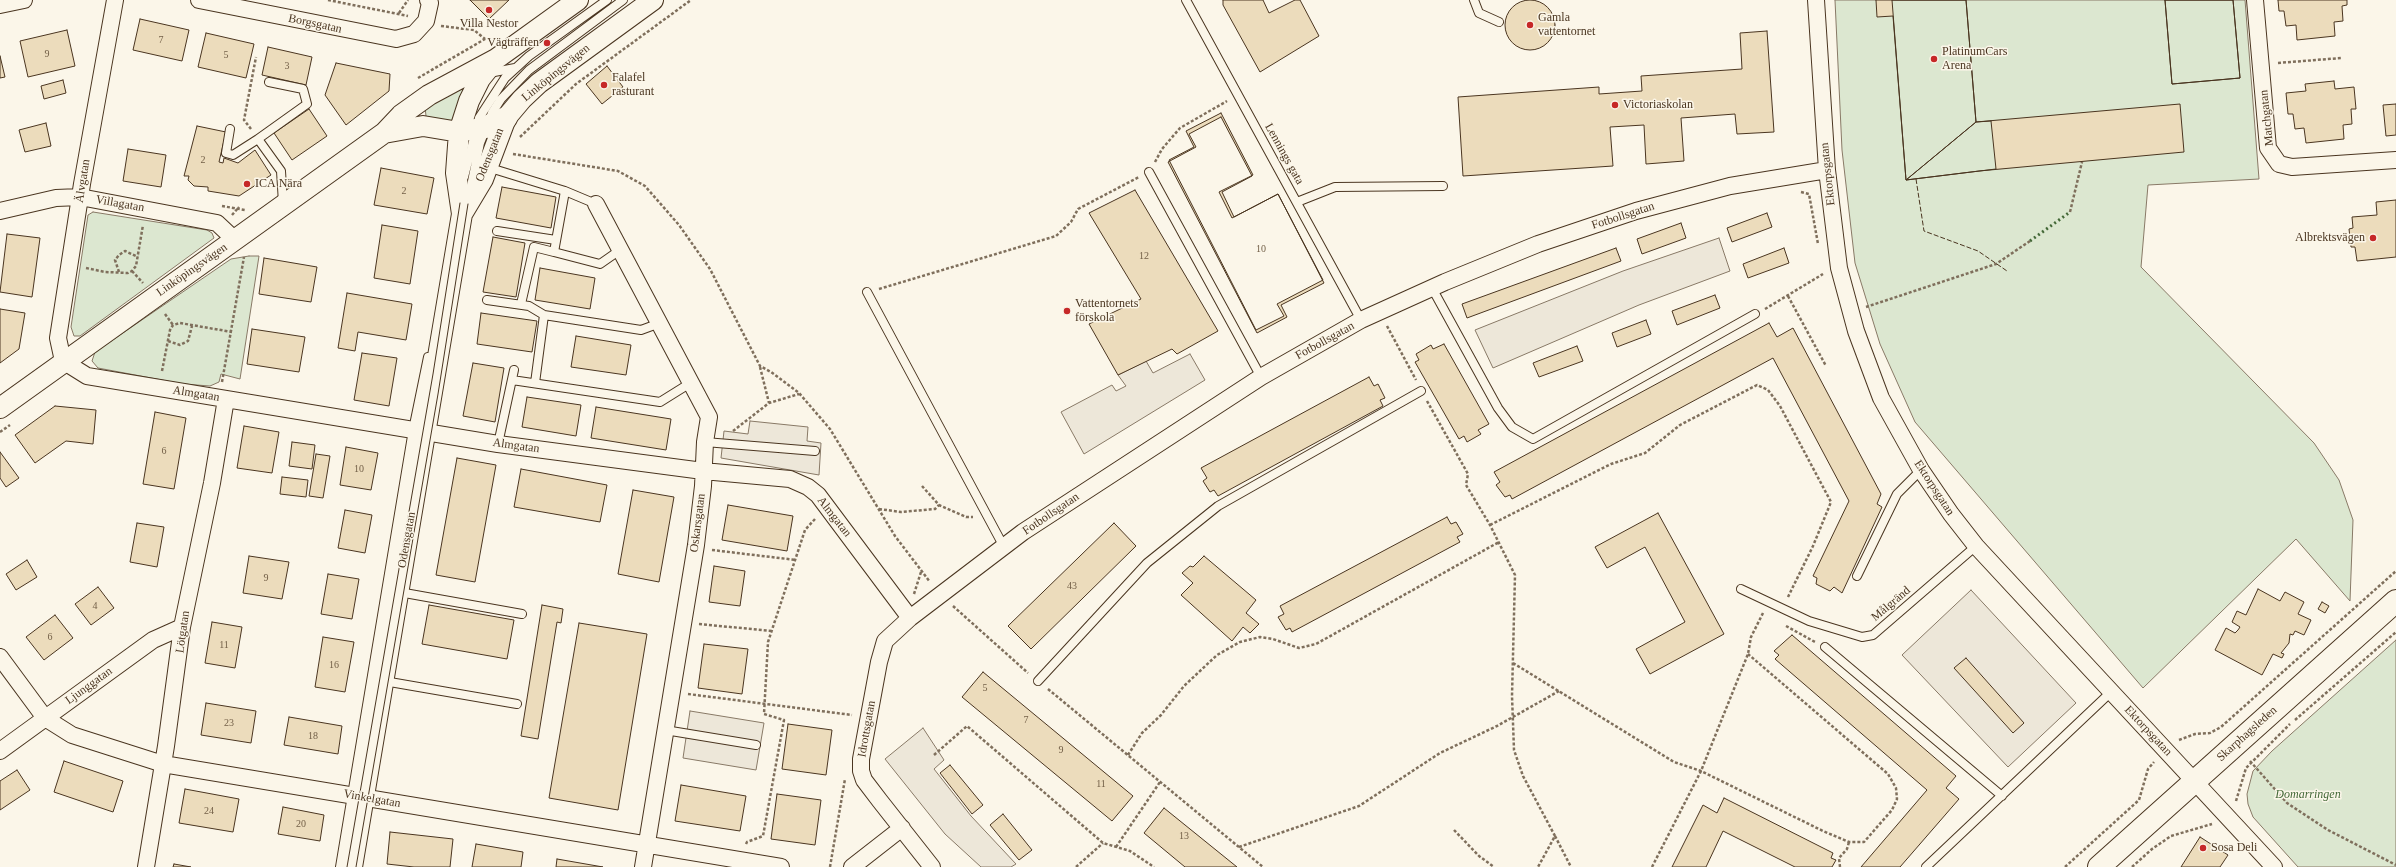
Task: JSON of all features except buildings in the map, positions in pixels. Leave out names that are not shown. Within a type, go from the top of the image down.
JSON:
[{"type":"main road","name":"Linköpingsvägen","points":[[473,129],[506,118]]},
{"type":"main road","name":"Skarphagsleden","points":[[2099,867],[2396,601]]},
{"type":"street","points":[[0,5],[24,0]]},
{"type":"street","name":"Älvgatan","points":[[63,361],[58,338],[80,197],[115,0]]},
{"type":"street","name":"Borgsgatan","points":[[199,0],[396,39],[414,34],[426,21]]},
{"type":"street","points":[[426,21],[430,3],[428,0]]},
{"type":"street","name":"Linköpingsvägen","points":[[0,408],[63,361],[234,239],[251,213],[283,206],[384,133],[401,115],[456,80],[496,59],[578,0]]},
{"type":"street","name":"Linköpingsvägen","points":[[506,118],[539,83],[653,0]]},
{"type":"street","name":"Ektorpsgatan","points":[[1816,0],[1827,170],[1839,268],[1856,331],[1881,398],[1921,470],[1950,514],[1976,546],[2111,692],[2225,812],[2274,867]]},
{"type":"street","name":"Matchgatan","points":[[2256,0],[2268,148],[2279,164],[2292,167],[2396,160]]},
{"type":"street","name":"Odensgatan","points":[[352,867],[358,797],[383,681],[392,590],[419,431],[463,207],[456,173],[473,129],[469,101],[483,75],[496,59]]},
{"type":"street","name":"Odensgatan","points":[[463,207],[483,178],[506,118]]},
{"type":"street","name":"Linköpingsvägen","points":[[384,133],[423,126],[473,129]]},
{"type":"street","name":"Fotbollsgatan","points":[[885,641],[906,612],[942,594],[1004,547],[1261,377],[1361,320],[1432,288],[1538,244],[1636,211],[1730,186],[1827,170]]},
{"type":"street","name":"Villagatan","points":[[0,211],[56,198],[80,197],[217,223],[234,239]]},
{"type":"street","name":"Oskarsgatan","points":[[596,204],[692,382],[709,418],[705,442],[696,545],[643,867]]},
{"type":"street","name":"Almgatan","points":[[63,361],[87,376],[159,389],[223,398],[498,444],[703,471],[790,479],[808,487],[818,495],[837,518],[906,612]]},
{"type":"street","name":"Lötgatan","points":[[146,867],[163,764],[182,627],[212,483],[223,398]]},
{"type":"street","name":"Ljunggatan","points":[[0,751],[153,640],[182,627]]},
{"type":"street","name":"Idrottsgatan","points":[[885,641],[877,670],[861,760],[861,771],[868,785],[932,867]]},
{"type":"street","name":"Vinkelgatan","points":[[0,657],[45,718],[72,735],[163,764],[532,827],[646,844],[781,867]]},
{"type":"street","points":[[852,867],[902,828]]},
{"type":"lane","points":[[473,129],[495,91],[516,68],[607,0]]},
{"type":"lane","points":[[473,129],[520,78],[623,0]]},
{"type":"lane","name":"Lennings gata","points":[[1186,0],[1361,320]]},
{"type":"lane","points":[[1474,0],[1479,13],[1499,22]]},
{"type":"lane","points":[[456,80],[516,68]]},
{"type":"lane","points":[[230,129],[226,153],[233,155],[307,104],[303,89],[269,82]]},
{"type":"lane","points":[[473,129],[491,160],[596,204]]},
{"type":"lane","points":[[258,139],[281,171],[283,206]]},
{"type":"lane","points":[[1149,172],[1261,377]]},
{"type":"lane","points":[[1297,202],[1335,187],[1443,186]]},
{"type":"lane","points":[[521,304],[534,247],[554,252],[565,191]]},
{"type":"lane","points":[[497,231],[556,240]]},
{"type":"lane","points":[[549,250],[600,264],[620,250]]},
{"type":"lane","points":[[1432,288],[1498,408],[1512,427],[1533,439],[1755,314]]},
{"type":"lane","points":[[867,292],[1004,547]]},
{"type":"lane","points":[[487,300],[529,306],[544,315],[641,330],[660,323]]},
{"type":"lane","points":[[535,383],[544,315]]},
{"type":"lane","points":[[498,444],[514,370]]},
{"type":"lane","points":[[512,380],[660,402],[692,382]]},
{"type":"lane","points":[[1038,681],[1146,563],[1218,506],[1421,391]]},
{"type":"lane","points":[[705,442],[722,442],[815,451]]},
{"type":"lane","points":[[1857,576],[1897,494],[1921,470]]},
{"type":"lane","name":"Målgränd","points":[[1741,589],[1809,621],[1862,637],[1873,635],[1976,546]]},
{"type":"lane","points":[[340,867],[358,797],[392,590],[522,614]]},
{"type":"lane","points":[[1826,647],[2002,796]]},
{"type":"lane","points":[[383,681],[517,704]]},
{"type":"lane","points":[[1926,867],[2111,692]]},
{"type":"lane","points":[[665,730],[756,744]]},
{"type":"path","points":[[328,0],[399,13],[438,26],[474,30],[485,39]]},
{"type":"path","points":[[399,13],[408,0]]},
{"type":"path","points":[[519,138],[576,84],[691,0]]},
{"type":"path","points":[[416,84],[417,79],[485,39],[499,38]]},
{"type":"path","points":[[256,57],[244,120],[258,139]]},
{"type":"path","points":[[2261,65],[2341,58]]},
{"type":"path","points":[[867,292],[1056,236],[1071,222],[1078,209],[1149,172],[1162,149],[1180,128],[1238,95]]},
{"type":"path","points":[[491,160],[513,149]]},
{"type":"path","points":[[491,160],[618,171],[645,186],[679,225],[710,269],[760,366],[770,403]]},
{"type":"path","points":[[2070,212],[2082,162]]},
{"type":"path","points":[[1796,190],[1809,194],[1818,245]]},
{"type":"path","points":[[219,206],[251,213]]},
{"type":"path","points":[[69,264],[105,272],[132,271],[136,266],[138,257],[145,209]]},
{"type":"path","points":[[1863,308],[1996,264],[2030,241]]},
{"type":"path","points":[[119,272],[115,260],[119,254],[125,251],[138,257]]},
{"type":"path","points":[[223,398],[244,256],[249,252]]},
{"type":"path","points":[[1822,267],[1825,281]]},
{"type":"path","points":[[132,271],[143,284]]},
{"type":"path","points":[[1755,314],[1788,296],[1823,274]]},
{"type":"path","points":[[1788,296],[1826,366]]},
{"type":"path","points":[[165,314],[174,325]]},
{"type":"path","points":[[1392,321],[1386,324],[1421,391],[1468,474],[1466,485],[1490,525],[1515,575],[1513,663],[1514,750],[1523,776],[1571,867]]},
{"type":"path","points":[[159,389],[170,330],[174,325],[180,323],[232,332]]},
{"type":"path","points":[[168,341],[180,345],[188,341],[192,326]]},
{"type":"path","points":[[760,366],[771,372],[799,394],[830,430],[879,509],[921,572],[942,594],[994,645],[1263,867]]},
{"type":"path","points":[[1490,525],[1611,464],[1645,452],[1680,426],[1758,385],[1768,390],[1780,406],[1831,502],[1813,546],[1782,608]]},
{"type":"path","points":[[722,442],[728,435],[770,403],[799,394]]},
{"type":"path","points":[[922,486],[939,505],[966,517],[988,516]]},
{"type":"path","points":[[879,509],[901,512],[935,509],[939,505]]},
{"type":"path","points":[[744,861],[747,842],[763,836],[784,720],[764,714],[768,642],[805,530],[817,518],[814,513]]},
{"type":"path","points":[[1128,755],[1142,733],[1161,715],[1184,686],[1217,654],[1240,642],[1260,637],[1274,639],[1299,648],[1316,644],[1499,542]]},
{"type":"path","points":[[710,550],[796,560]]},
{"type":"path","points":[[2065,867],[2139,800],[2148,769],[2167,750],[2181,739],[2195,734],[2210,733],[2220,728],[2396,571]]},
{"type":"path","points":[[906,612],[913,596],[918,576],[921,572]]},
{"type":"path","points":[[1652,867],[1701,771],[1748,654],[1751,637],[1768,601]]},
{"type":"path","points":[[699,624],[772,631]]},
{"type":"path","points":[[2132,867],[2152,849],[2171,836],[2210,826],[2236,801],[2246,768],[2251,762],[2292,723],[2396,632]]},
{"type":"path","points":[[1513,663],[1674,762],[1701,771],[1849,842],[1864,842],[1892,810],[1897,799],[1896,788],[1888,774],[1748,654]]},
{"type":"path","points":[[1239,847],[1359,806],[1440,753],[1513,717],[1559,691]]},
{"type":"path","points":[[688,694],[856,716]]},
{"type":"path","points":[[934,755],[967,726],[1103,844],[1130,851],[1154,867]]},
{"type":"path","points":[[2251,762],[2287,803],[2328,830],[2396,865]]},
{"type":"path","points":[[1116,847],[1160,782]]},
{"type":"path","points":[[1454,830],[1479,856],[1494,867]]},
{"type":"path","points":[[1538,867],[1555,836]]},
{"type":"path","points":[[1840,867],[1839,858],[1848,848],[1849,842]]},
{"type":"path","points":[[1076,867],[1103,844]]},
{"type":"green space","points":[[1835,0],[2245,0],[2259,179],[2148,185],[2141,267],[2314,443],[2339,480],[2353,520],[2350,601],[2296,539],[2143,688],[1915,422],[1880,344],[1855,263],[1842,150]]},
{"type":"green space","points":[[464,86],[467,88],[454,123],[428,119],[426,116],[425,107]]},
{"type":"green space","points":[[93,212],[207,230],[212,233],[214,238],[80,336],[74,336],[71,327],[88,215]]},
{"type":"green space","points":[[259,256],[240,379],[221,374],[219,382],[210,386],[183,384],[98,368],[92,361],[95,352],[231,259]]},
{"type":"green space","name":"Domarringen","points":[[2396,640],[2396,867],[2298,867],[2253,817],[2248,804],[2247,794],[2253,771],[2272,751]]},
{"type":"shaded area","points":[[1719,238],[1730,271],[1639,305],[1493,368],[1475,330],[1623,271]]},
{"type":"shaded area","points":[[1190,354],[1205,380],[1084,454],[1061,412],[1112,385],[1116,391],[1126,386],[1118,375],[1146,361],[1153,373]]},
{"type":"shaded area","points":[[750,421],[808,427],[807,441],[821,443],[819,475],[721,458],[724,431],[748,434]]},
{"type":"shaded area","points":[[1971,590],[2076,703],[2008,767],[1902,655]]},
{"type":"shaded area","points":[[690,711],[764,723],[756,770],[683,758]]},
{"type":"shaded area","points":[[923,728],[944,760],[934,769],[971,816],[1016,864],[1011,867],[981,867],[945,834],[885,759]]},
{"type":"tram line","points":[[347,867],[433,374],[460,203]]},
{"type":"tram line","points":[[356,867],[438,394],[468,204]]},
{"type":"hedge","points":[[2030,241],[2070,212]]},
{"type":"fence","points":[[1916,179],[1924,231],[1978,251],[2007,271]]},
{"type":"place","name":"Villa Nestor","points":[[489,10]]},
{"type":"place","name":"Gamla vattentornet","points":[[1530,25]]},
{"type":"place","name":"Vägträffen","points":[[547,43]]},
{"type":"place","name":"PlatinumCars Arena","points":[[1934,59]]},
{"type":"place","name":"Falafel rasturant","points":[[604,85]]},
{"type":"place","name":"Victoriaskolan","points":[[1615,105]]},
{"type":"place","name":"ICA Nära","points":[[247,184]]},
{"type":"place","name":"Albrektsvägen","points":[[2373,238]]},
{"type":"place","name":"Vattentornets förskola","points":[[1067,311]]},
{"type":"place","name":"Sosa Deli","points":[[2203,848]]}]
